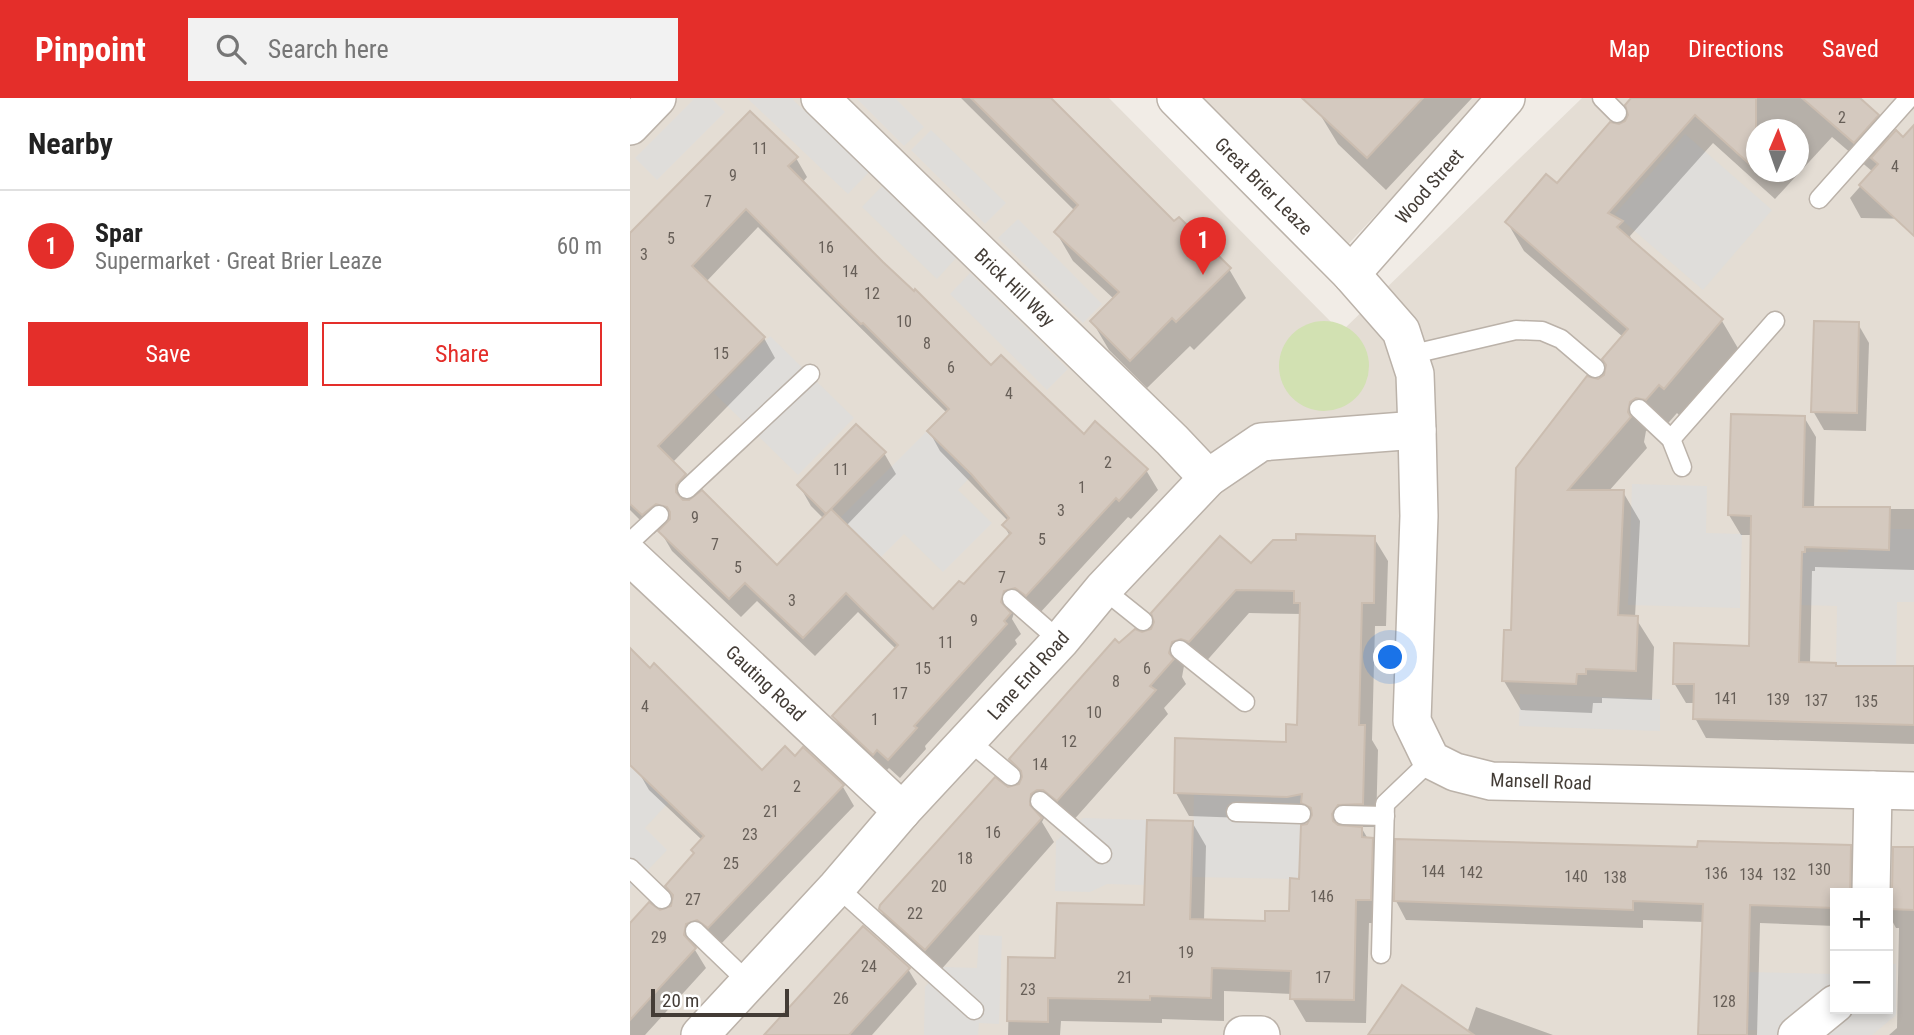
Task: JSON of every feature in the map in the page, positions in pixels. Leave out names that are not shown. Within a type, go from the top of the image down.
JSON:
[{"type":"street","points":[[630,126],[657,98]]},
{"type":"street","name":"Brick Hill Way","points":[[820,98],[1208,478]]},
{"type":"street","name":"Great Brier Leaze","points":[[1176,98],[1351,274]]},
{"type":"street","name":"Wood Street","points":[[1351,274],[1506,98]]},
{"type":"street","points":[[1351,274],[1401,331],[1415,374],[1419,516],[1412,721],[1431,760]]},
{"type":"street","name":"Lane End Road","points":[[700,1035],[837,887],[902,811],[1060,642],[1103,589],[1208,478],[1261,442],[1417,429]]},
{"type":"street","name":"Gauting Road","points":[[630,556],[902,811]]},
{"type":"street","name":"Mansell Road","points":[[1431,760],[1455,772],[1491,781],[1914,791]]},
{"type":"street","points":[[1871,888],[1873,790]]},
{"type":"street","points":[[1797,1035],[1830,1008]]},
{"type":"street","points":[[1243,1035],[1261,1035]]},
{"type":"lane","points":[[1602,98],[1617,113]]},
{"type":"lane","points":[[1819,199],[1909,98]]},
{"type":"lane","points":[[1671,439],[1775,321]]},
{"type":"lane","points":[[1409,355],[1516,330],[1542,331],[1561,339],[1595,368]]},
{"type":"lane","points":[[687,489],[810,374]]},
{"type":"lane","points":[[1639,409],[1671,439],[1682,467]]},
{"type":"lane","points":[[630,542],[659,515]]},
{"type":"lane","points":[[1103,589],[1143,621]]},
{"type":"lane","points":[[1012,599],[1060,642]]},
{"type":"lane","points":[[1180,650],[1245,702]]},
{"type":"lane","points":[[969,741],[1011,776]]},
{"type":"lane","points":[[1381,954],[1385,804],[1431,760]]},
{"type":"lane","points":[[1040,801],[1102,853]]},
{"type":"lane","points":[[1236,812],[1301,814]]},
{"type":"lane","points":[[1343,815],[1385,816]]},
{"type":"lane","points":[[630,868],[662,899]]},
{"type":"lane","points":[[837,887],[974,1010]]},
{"type":"lane","points":[[695,931],[749,983]]},
{"type":"shaded area","points":[[630,98],[1109,98],[1341,332],[1582,98],[1914,98],[1914,1035],[630,1035]]},
{"type":"shaded area","points":[[695,98],[711,98],[725,112],[657,180],[635,158]]},
{"type":"shaded area","points":[[747,98],[791,98],[869,172],[848,194]]},
{"type":"shaded area","points":[[856,98],[895,98],[924,127],[904,146]]},
{"type":"shaded area","points":[[1192,98],[1486,98],[1339,254]]},
{"type":"shaded area","points":[[931,130],[1006,203],[985,224],[911,150]]},
{"type":"shaded area","points":[[1685,134],[1772,210],[1703,290],[1615,214]]},
{"type":"shaded area","points":[[882,186],[956,258],[937,279],[862,207]]},
{"type":"shaded area","points":[[1018,219],[1102,304],[1083,323],[998,238]]},
{"type":"shaded area","points":[[970,273],[1068,369],[1047,390],[950,294]]},
{"type":"shaded area","points":[[770,336],[854,418],[798,475],[714,393]]},
{"type":"shaded area","points":[[927,431],[972,475],[958,490],[992,523],[943,572],[904,534],[880,558],[840,518]]},
{"type":"shaded area","points":[[1632,484],[1707,486],[1706,533],[1742,534],[1740,608],[1628,605]]},
{"type":"shaded area","points":[[1849,507],[1869,507],[1868,549],[1889,550],[1890,529],[1914,529],[1914,602],[1897,602],[1896,672],[1836,671],[1837,606],[1800,605],[1802,552],[1848,552]]},
{"type":"shaded area","points":[[1520,694],[1660,699],[1660,731],[1519,726]]},
{"type":"shaded area","points":[[1231,757],[1286,763],[1284,797],[1302,794],[1299,879],[1192,877],[1194,794],[1230,795]]},
{"type":"shaded area","points":[[632,767],[669,802],[645,828],[667,850],[630,889],[630,769]]},
{"type":"shaded area","points":[[1083,818],[1147,820],[1145,885],[1107,884],[1090,892],[1055,891],[1056,841]]},
{"type":"shaded area","points":[[979,935],[1002,936],[999,1024],[979,1023],[978,1035],[924,1035],[925,987],[944,967],[977,968]]},
{"type":"shaded area","points":[[1893,964],[1896,964],[1896,1015],[1872,1035],[1757,1035],[1757,1030],[1747,1030],[1748,972],[1830,974],[1830,1014],[1893,1014]]},
{"type":"green space","points":[[1324,321],[1341,324],[1356,334],[1366,349],[1369,366],[1366,383],[1356,398],[1341,408],[1324,411],[1307,408],[1292,398],[1282,383],[1279,366],[1282,349],[1292,334],[1307,324]]},
{"type":"building","points":[[971,98],[1051,98],[1174,221],[1179,217],[1231,268],[1176,322],[1172,318],[1130,361],[1090,321],[1119,292],[1054,232],[1078,205]]},
{"type":"building","points":[[1302,98],[1423,98],[1367,158]]},
{"type":"building","points":[[1631,98],[1756,98],[1756,119],[1746,119],[1746,161],[1695,115],[1608,213],[1623,221],[1617,227],[1723,319],[1664,389],[1659,385],[1646,400],[1636,398],[1630,402],[1628,412],[1631,417],[1568,490],[1624,490],[1618,615],[1638,616],[1636,671],[1586,669],[1586,674],[1577,674],[1576,684],[1502,681],[1504,630],[1511,630],[1516,468],[1587,376],[1598,379],[1604,375],[1606,365],[1602,359],[1628,329],[1505,222],[1546,174],[1557,183],[1610,122],[1619,124],[1625,121],[1628,115],[1625,105]]},
{"type":"building","points":[[1802,98],[1860,98],[1879,115],[1854,143]]},
{"type":"building","points":[[750,111],[798,157],[788,166],[991,365],[1001,355],[1084,434],[1095,421],[1148,469],[1119,501],[1116,498],[1026,596],[1015,588],[1004,591],[1001,602],[1011,613],[1004,621],[1007,624],[914,726],[917,728],[888,760],[877,750],[873,755],[832,716],[898,645],[846,593],[803,638],[745,583],[729,599],[658,531],[670,519],[667,507],[656,504],[642,515],[630,504],[630,233]],"holes":[[[746,209],[838,302],[863,323],[949,409],[927,431],[972,475],[1009,518],[1002,525],[1011,533],[964,584],[959,581],[933,609],[831,509],[777,565],[702,490],[689,500],[683,500],[676,492],[676,485],[686,474],[658,446],[765,337],[692,266]]]},
{"type":"building","points":[[1914,125],[1914,236],[1859,185],[1878,164],[1871,158],[1896,130],[1903,137]]},
{"type":"building","points":[[1814,321],[1859,322],[1857,413],[1811,412]]},
{"type":"building","points":[[1731,414],[1805,416],[1803,507],[1890,507],[1889,550],[1805,547],[1805,552],[1802,552],[1799,662],[1836,663],[1836,666],[1914,666],[1914,725],[1693,719],[1694,684],[1673,684],[1674,643],[1749,646],[1751,516],[1728,515]]},
{"type":"building","points":[[856,424],[886,452],[826,514],[797,485]]},
{"type":"building","points":[[1296,534],[1375,536],[1374,603],[1362,603],[1359,725],[1365,725],[1363,804],[1338,805],[1332,814],[1333,821],[1338,825],[1362,827],[1362,837],[1373,838],[1371,900],[1356,900],[1354,1000],[1290,999],[1291,971],[1212,968],[1211,998],[1048,998],[1048,1022],[1007,1021],[1008,957],[1055,958],[1057,903],[1144,905],[1147,820],[1193,821],[1190,919],[1265,921],[1265,911],[1289,911],[1290,878],[1299,879],[1301,825],[1307,824],[1312,815],[1311,808],[1301,803],[1302,794],[1287,797],[1174,793],[1175,738],[1286,742],[1286,724],[1297,725],[1300,603],[1294,603],[1294,591],[1236,590],[1189,642],[1181,639],[1172,642],[1169,653],[1174,659],[1150,686],[1156,690],[1057,801],[1043,790],[1031,794],[1030,805],[1042,818],[925,950],[879,909],[995,777],[1008,787],[1019,784],[1021,771],[1009,759],[1115,639],[1119,643],[1135,629],[1142,632],[1151,629],[1154,622],[1151,613],[1220,536],[1251,563],[1273,540],[1296,540]]},
{"type":"building","points":[[630,648],[650,668],[654,663],[762,770],[785,746],[795,756],[803,747],[844,785],[708,928],[697,920],[686,924],[684,935],[696,948],[630,1020],[630,923],[649,902],[660,910],[671,906],[673,895],[665,886],[694,853],[691,850],[704,836],[630,765]]},
{"type":"building","points":[[1395,839],[1697,847],[1698,841],[1851,845],[1850,888],[1830,888],[1830,908],[1750,905],[1747,1035],[1698,1035],[1703,904],[1633,901],[1633,910],[1394,901]]},
{"type":"building","points":[[1893,847],[1914,847],[1914,910],[1893,909]]},
{"type":"building","points":[[863,926],[910,968],[849,1035],[764,1035]]},
{"type":"building","points":[[1402,985],[1474,1035],[1368,1035]]},
{"type":"place","name":"Spar","points":[[1203,275]]}]
